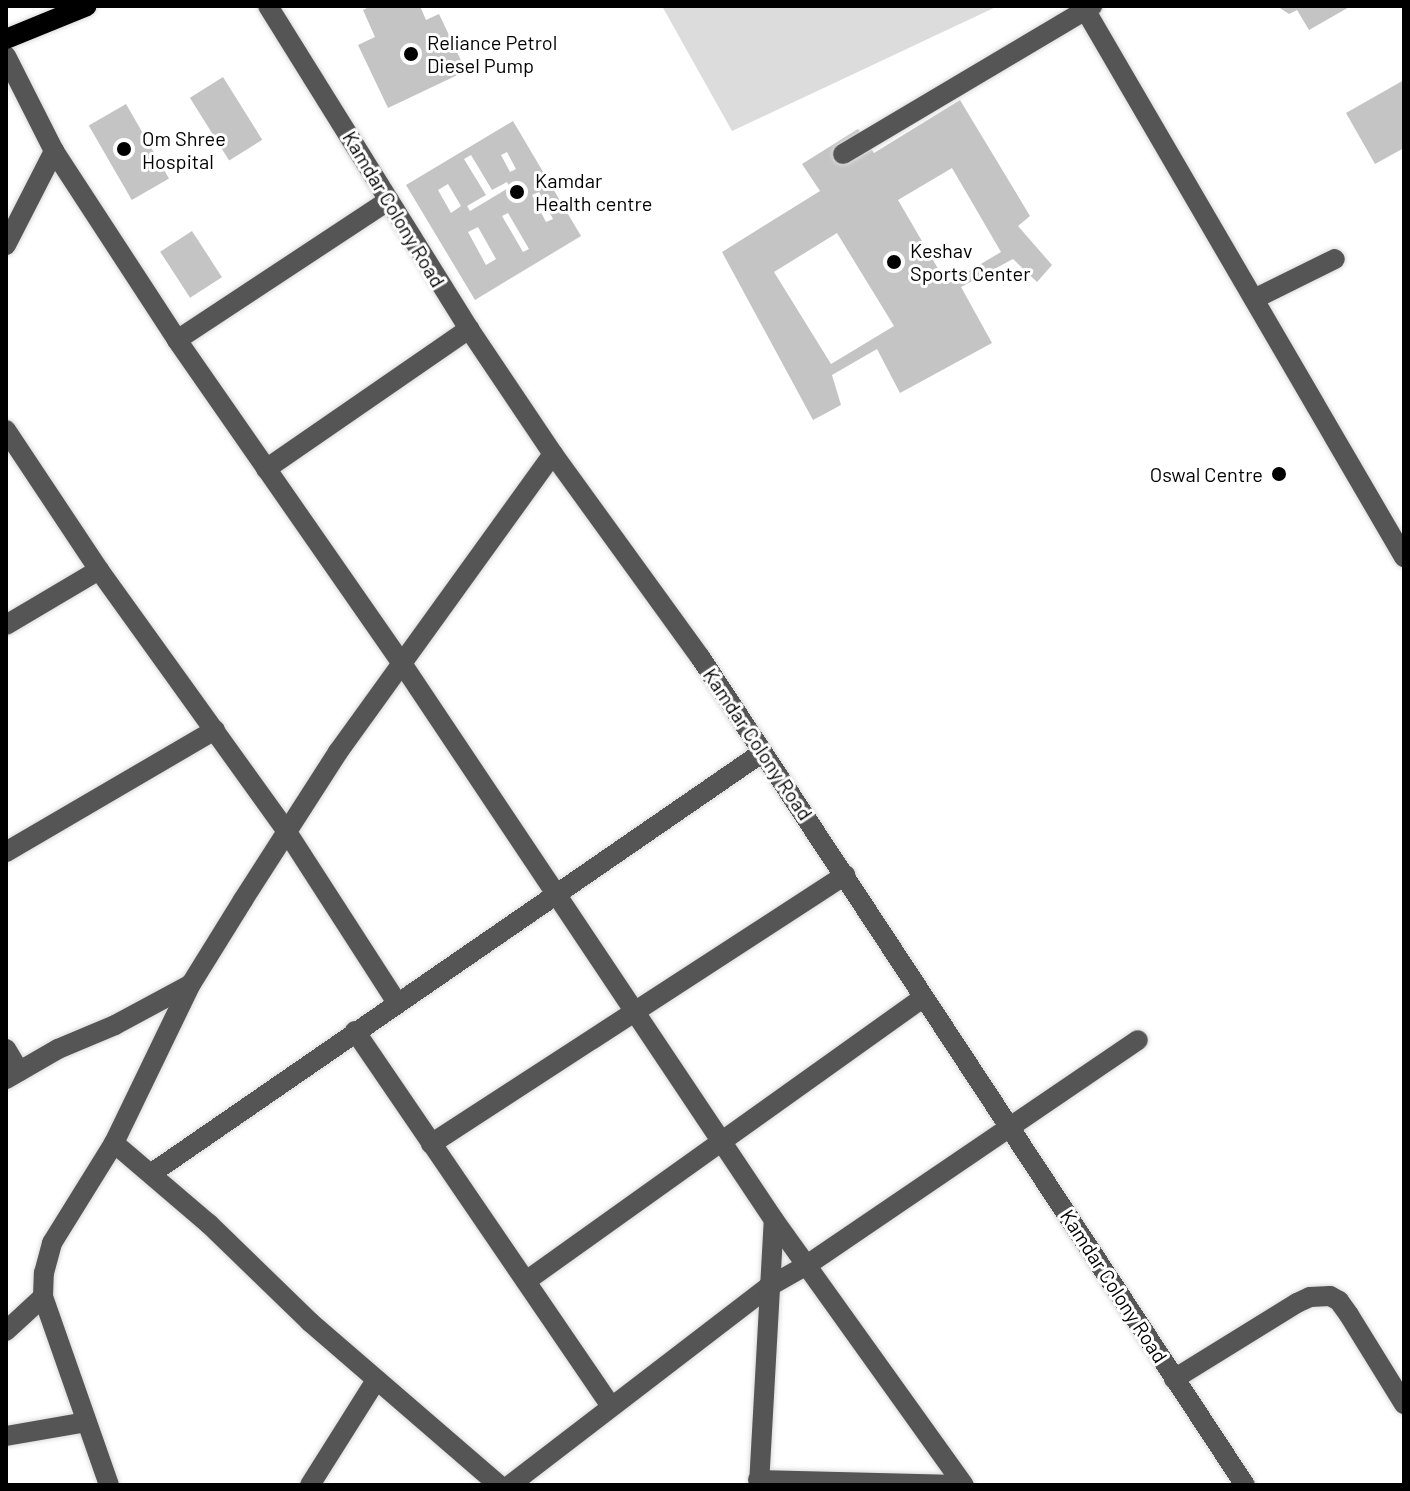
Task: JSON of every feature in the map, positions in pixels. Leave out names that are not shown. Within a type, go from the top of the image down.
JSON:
[{"type":"main road","points":[[6,39],[87,6]]},
{"type":"street","name":"Kamdar Colony Road","points":[[268,6],[469,329],[553,454],[675,621],[1245,1485]]},
{"type":"street","points":[[843,154],[1087,7],[1404,557]]},
{"type":"street","points":[[6,56],[54,151],[177,340],[401,662],[774,1220],[964,1485]]},
{"type":"street","points":[[6,245],[54,151]]},
{"type":"street","points":[[177,340],[389,200]]},
{"type":"street","points":[[1254,299],[1335,259]]},
{"type":"street","points":[[266,469],[469,329]]},
{"type":"street","points":[[6,430],[99,570],[287,832],[397,1003]]},
{"type":"street","points":[[109,1485],[43,1297],[44,1273],[52,1243],[114,1143],[191,984],[287,832],[401,662],[553,454]]},
{"type":"street","points":[[6,625],[99,570]]},
{"type":"street","points":[[6,852],[215,730]]},
{"type":"street","points":[[152,1173],[760,754]]},
{"type":"street","points":[[431,1144],[845,875]]},
{"type":"street","points":[[6,1049],[13,1075],[191,984]]},
{"type":"street","points":[[526,1281],[922,999]]},
{"type":"street","points":[[355,1031],[611,1406]]},
{"type":"street","points":[[510,1485],[768,1287],[807,1265],[1138,1040]]},
{"type":"street","points":[[114,1143],[152,1173],[376,1380],[499,1485]]},
{"type":"street","points":[[774,1220],[758,1483],[958,1485]]},
{"type":"street","points":[[1174,1379],[1297,1303],[1310,1297],[1330,1296],[1339,1301],[1349,1315],[1404,1404]]},
{"type":"street","points":[[6,1331],[43,1297]]},
{"type":"street","points":[[310,1485],[376,1380]]},
{"type":"street","points":[[6,1436],[86,1422]]},
{"type":"shaded area","points":[[662,6],[998,6],[732,131]]},
{"type":"building","points":[[371,6],[420,6],[426,20],[439,14],[466,71],[388,108],[358,45],[375,37],[363,10]]},
{"type":"building","points":[[1277,6],[1351,6],[1309,30],[1297,10],[1289,14]]},
{"type":"building","points":[[223,77],[262,140],[229,160],[190,98]]},
{"type":"building","points":[[1404,80],[1404,148],[1375,164],[1346,113]]},
{"type":"building","name":"Keshav Sports Center","points":[[960,100],[1030,216],[1018,226],[1052,265],[1037,282],[1013,259],[961,287],[992,343],[900,393],[877,349],[832,375],[841,405],[813,420],[722,252],[820,191],[802,164],[858,129],[874,153]],"holes":[[[952,168],[1001,252],[947,284],[898,200]],[[837,233],[894,326],[831,364],[774,272]]]},
{"type":"building","points":[[126,104],[169,178],[132,200],[89,126]]},
{"type":"building","points":[[513,121],[581,236],[475,300],[406,185]],"holes":[[[507,152],[516,169],[510,172],[501,155]],[[471,155],[492,190],[507,182],[510,187],[470,211],[467,206],[486,195],[464,159]],[[448,184],[461,206],[451,213],[438,190]],[[539,192],[553,219],[546,222],[532,195]],[[508,213],[529,249],[523,252],[502,216]],[[478,227],[496,259],[486,265],[468,232]]]},
{"type":"building","points":[[192,231],[222,277],[190,298],[160,252]]},
{"type":"place","name":"Reliance Petrol Diesel Pump","points":[[411,54]]},
{"type":"place","name":"Om Shree Hospital","points":[[124,149]]},
{"type":"place","name":"Kamdar Health centre","points":[[517,192]]},
{"type":"place","name":"Keshav Sports Center","points":[[894,262]]},
{"type":"place","name":"Oswal Centre","points":[[1279,474]]}]
